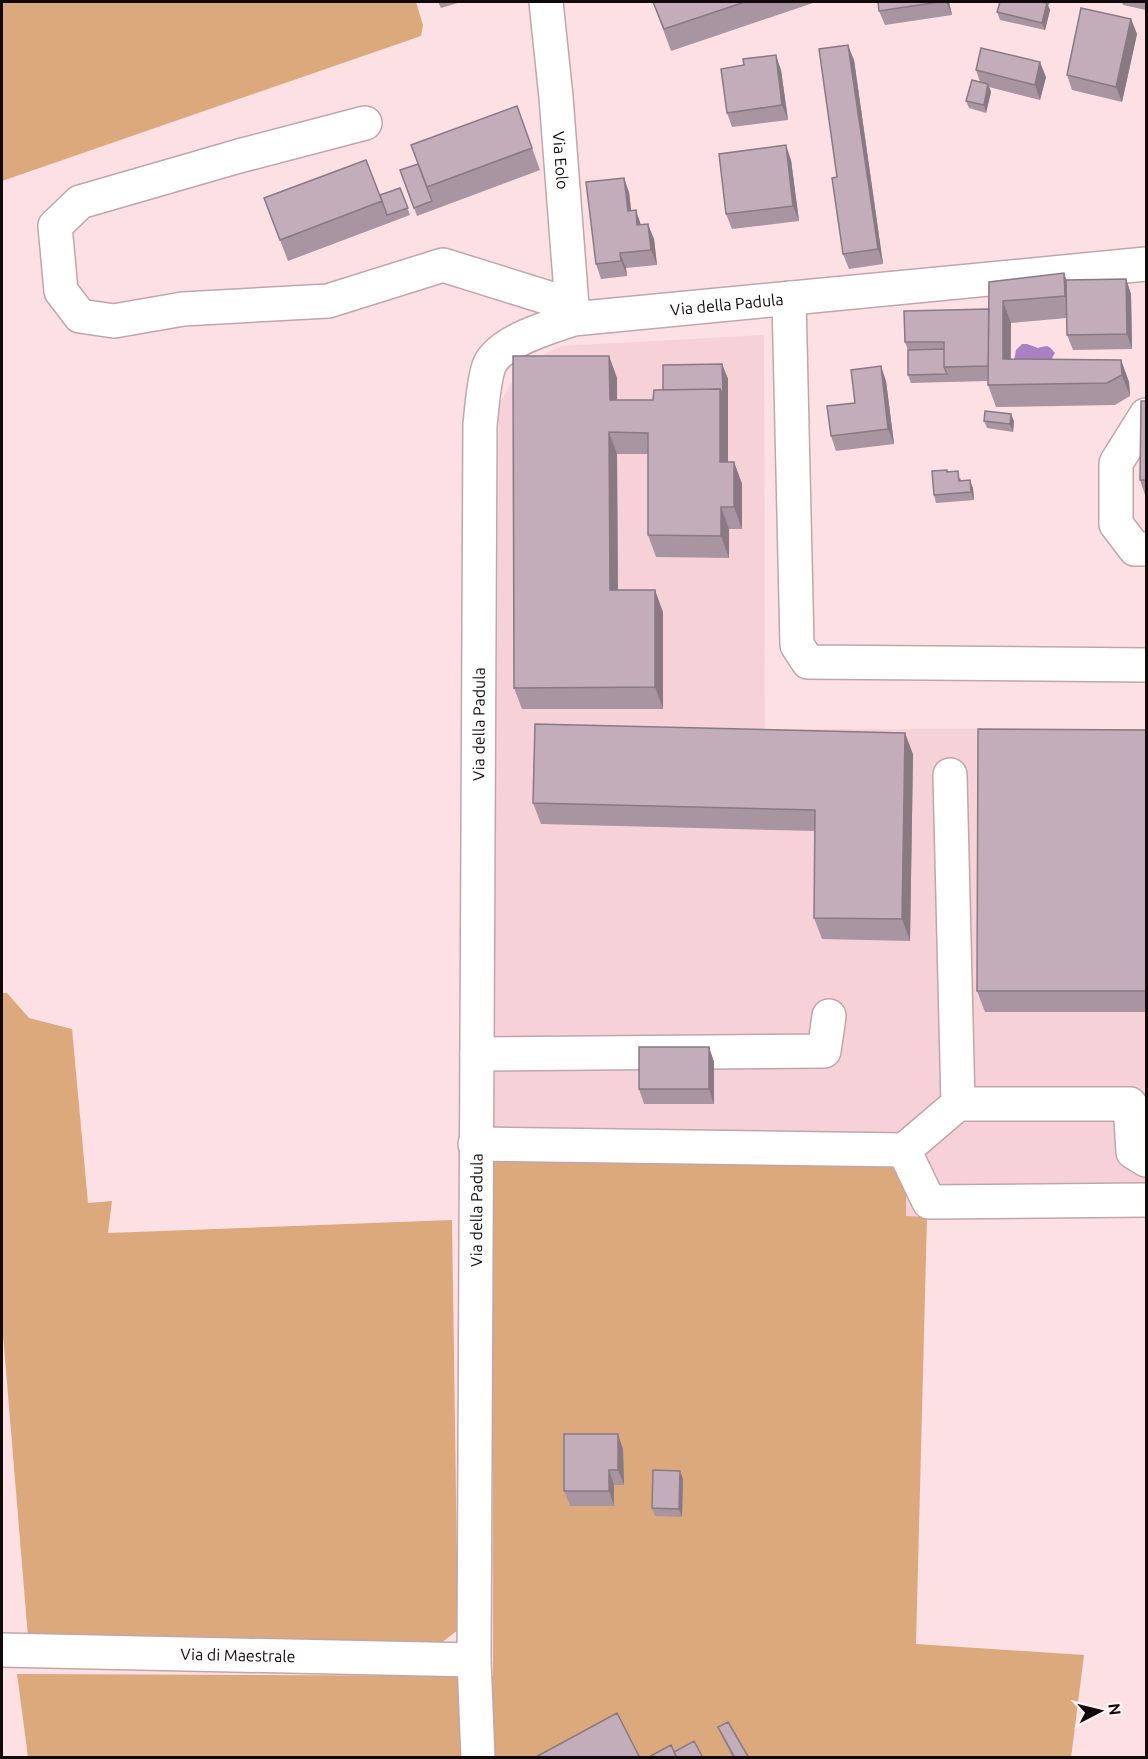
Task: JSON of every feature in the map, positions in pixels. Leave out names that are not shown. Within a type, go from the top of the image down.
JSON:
[{"type":"street","name":"Via Eolo","points":[[546,2],[556,96],[573,319]]},
{"type":"street","points":[[365,123],[239,156],[81,202],[55,226],[61,291],[80,316],[114,321],[183,309],[328,301],[443,265],[552,299],[573,319]]},
{"type":"street","name":"Via della Padula","points":[[478,1758],[474,1660],[480,424],[488,369],[493,358],[516,341],[573,319],[1146,264]]},
{"type":"street","points":[[789,298],[797,645],[808,662],[1146,664]]},
{"type":"street","points":[[1146,415],[1116,463],[1116,524],[1135,549],[1146,549]]},
{"type":"street","points":[[950,774],[958,1104]]},
{"type":"street","points":[[477,1054],[824,1051],[829,1016]]},
{"type":"street","points":[[475,1144],[904,1150],[958,1104],[1130,1104],[1133,1152],[1146,1160]]},
{"type":"street","points":[[904,1150],[929,1202],[1146,1200]]},
{"type":"street","name":"Via di Maestrale","points":[[2,1650],[474,1660]]},
{"type":"shaded area","points":[[2,2],[416,2],[423,25],[421,36],[2,181]]},
{"type":"shaded area","points":[[764,335],[765,729],[1146,729],[1146,1217],[906,1217],[906,1146],[493,1144],[499,404],[521,366],[561,346]]},
{"type":"shaded area","points":[[1022,344],[1038,348],[1049,347],[1055,353],[1052,358],[1055,361],[1014,361],[1016,350]]},
{"type":"shaded area","points":[[2,993],[7,993],[29,1018],[72,1029],[88,1203],[112,1201],[108,1233],[452,1220],[458,1630],[441,1643],[28,1637],[2,1322]]},
{"type":"shaded area","points":[[493,1144],[906,1146],[906,1216],[927,1217],[916,1644],[1084,1655],[1071,1758],[28,1757],[17,1674],[493,1676]]},
{"type":"building","points":[[653,2],[745,2],[664,29]]},
{"type":"building","points":[[878,2],[939,2],[879,11]]},
{"type":"building","points":[[1000,2],[1047,3],[1042,23],[997,12]]},
{"type":"building","points":[[1081,8],[1131,19],[1116,87],[1067,75]]},
{"type":"building","points":[[848,45],[878,249],[843,254],[832,178],[837,177],[819,49]]},
{"type":"building","points":[[981,48],[1040,62],[1035,85],[976,70]]},
{"type":"building","points":[[776,55],[782,105],[727,113],[721,69],[744,65],[743,59]]},
{"type":"building","points":[[972,80],[988,84],[984,105],[966,101]]},
{"type":"building","points":[[517,106],[532,148],[427,187],[411,145]]},
{"type":"building","points":[[786,145],[793,206],[726,214],[719,154]]},
{"type":"building","points":[[366,160],[382,201],[280,240],[264,198]]},
{"type":"building","points":[[418,164],[432,201],[414,208],[400,170]]},
{"type":"building","points":[[624,178],[628,211],[636,210],[637,225],[648,224],[651,250],[620,253],[621,261],[596,264],[586,182]]},
{"type":"building","points":[[400,188],[408,208],[387,215],[380,195]]},
{"type":"building","points":[[1064,273],[1065,296],[1003,301],[1003,359],[1121,360],[1122,375],[1107,383],[988,385],[989,282]]},
{"type":"building","points":[[1126,279],[1127,334],[1067,335],[1066,280]]},
{"type":"building","points":[[989,309],[988,366],[944,367],[944,342],[905,342],[904,311]]},
{"type":"building","points":[[944,349],[944,367],[947,374],[908,375],[908,350]]},
{"type":"building","points":[[513,356],[609,356],[610,400],[653,400],[654,390],[720,389],[720,462],[734,462],[734,507],[721,507],[721,536],[648,535],[648,433],[609,432],[610,590],[655,590],[655,687],[514,688]]},
{"type":"building","points":[[722,364],[723,396],[720,389],[663,390],[663,365]]},
{"type":"building","points":[[881,366],[888,429],[831,436],[827,406],[855,403],[851,370]]},
{"type":"building","points":[[1141,401],[1146,401],[1146,480],[1140,480]]},
{"type":"building","points":[[985,411],[1011,414],[1010,424],[984,421]]},
{"type":"building","points":[[947,470],[947,472],[958,471],[959,481],[970,480],[971,492],[934,495],[932,471]]},
{"type":"building","points":[[535,724],[905,733],[902,919],[814,918],[815,810],[533,803]]},
{"type":"building","points":[[978,729],[1146,730],[1146,991],[977,991]]},
{"type":"building","points":[[639,1047],[709,1047],[709,1089],[639,1089]]},
{"type":"building","points":[[564,1434],[618,1434],[618,1470],[609,1470],[609,1491],[564,1491]]},
{"type":"building","points":[[653,1470],[680,1471],[679,1509],[652,1508]]},
{"type":"building","points":[[617,1713],[640,1758],[534,1758]]},
{"type":"building","points":[[728,1722],[749,1758],[735,1758],[718,1727]]},
{"type":"building","points":[[694,1741],[703,1758],[677,1758],[674,1752]]},
{"type":"building","points":[[671,1745],[677,1758],[647,1758]]}]
